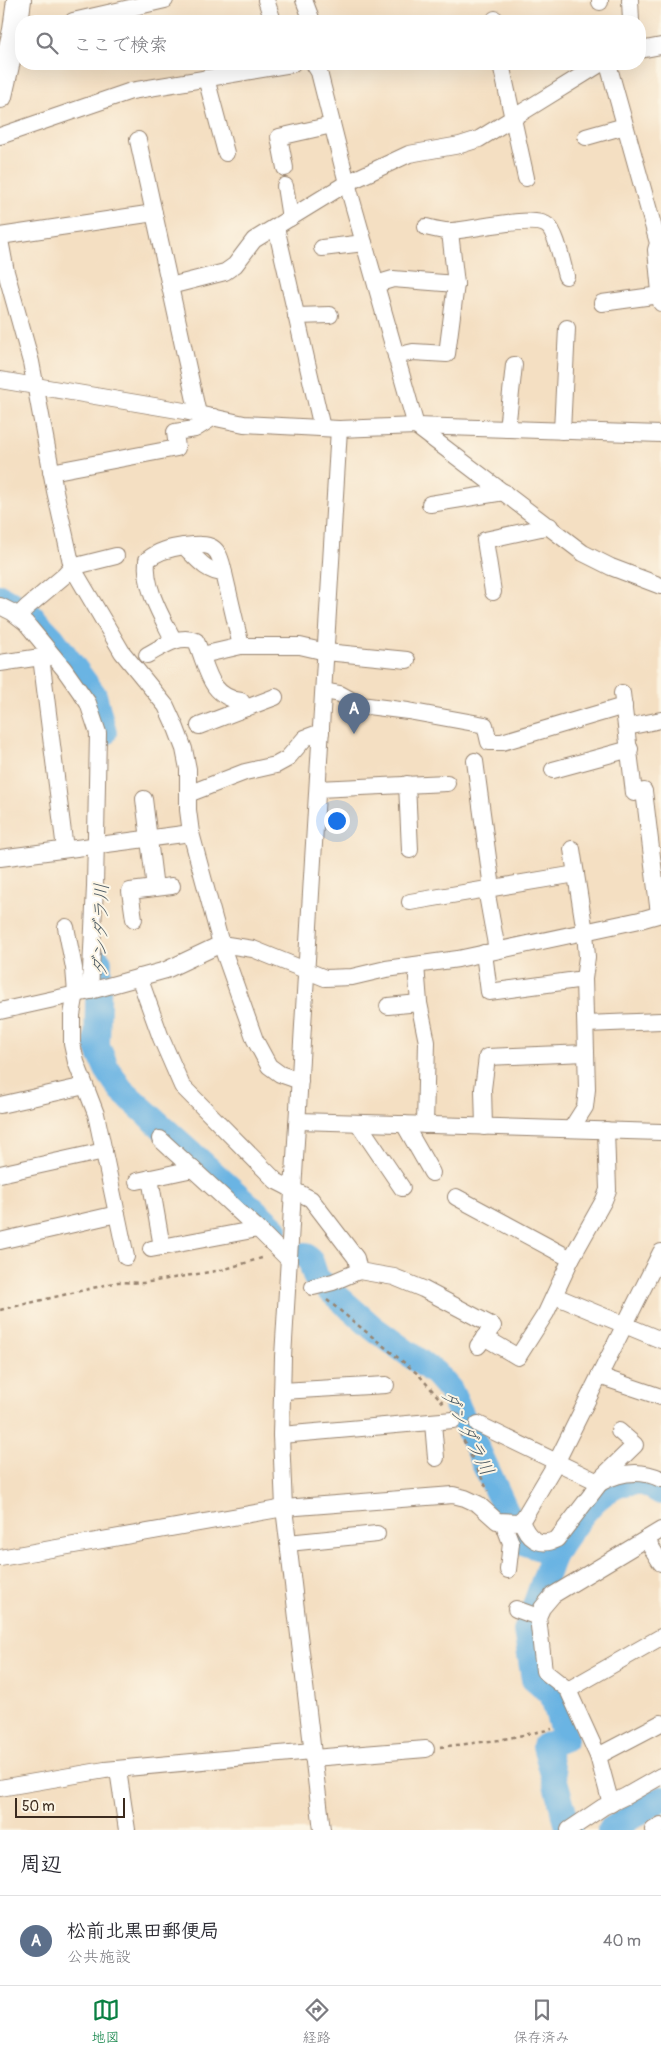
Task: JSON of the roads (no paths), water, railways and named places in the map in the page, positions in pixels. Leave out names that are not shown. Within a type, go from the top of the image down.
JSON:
[{"type":"highway","points":[[15,15],[19,0]]},
{"type":"highway","points":[[0,96],[15,17]]},
{"type":"street","points":[[100,15],[166,0]]},
{"type":"street","points":[[266,0],[271,15]]},
{"type":"street","points":[[304,0],[310,15]]},
{"type":"street","points":[[630,0],[631,15]]},
{"type":"street","points":[[646,49],[661,46]]},
{"type":"street","points":[[0,136],[131,91],[255,70]]},
{"type":"street","points":[[318,70],[347,183],[416,426],[590,556],[637,579],[661,586]]},
{"type":"street","points":[[502,70],[512,118],[522,152],[526,178]]},
{"type":"street","points":[[170,286],[225,272],[235,264],[254,240],[347,183],[409,154],[460,145],[479,139],[590,70]]},
{"type":"street","points":[[602,304],[661,298],[656,250],[659,242],[610,70]]},
{"type":"street","points":[[206,78],[226,152]]},
{"type":"street","points":[[285,168],[279,137],[332,124]]},
{"type":"street","points":[[586,137],[625,126]]},
{"type":"street","points":[[138,140],[170,286],[206,416]]},
{"type":"street","points":[[285,186],[283,222],[296,316],[322,428]]},
{"type":"street","points":[[0,236],[154,213]]},
{"type":"street","points":[[426,227],[450,232],[522,221],[547,225],[554,234],[566,276]]},
{"type":"street","points":[[396,356],[413,352],[447,354],[456,284],[450,232]]},
{"type":"street","points":[[0,240],[6,272],[31,362],[51,472],[72,567],[122,652],[166,706],[184,748],[188,769],[191,833],[221,944],[261,1053],[269,1066],[280,1074],[300,1081]]},
{"type":"street","points":[[322,248],[364,243]]},
{"type":"street","points":[[376,284],[393,279],[456,284]]},
{"type":"street","points":[[296,316],[330,315]]},
{"type":"street","points":[[562,431],[567,328]]},
{"type":"street","points":[[507,429],[514,365]]},
{"type":"street","points":[[0,380],[244,424],[340,429],[416,426],[661,434]]},
{"type":"street","points":[[51,472],[177,448],[175,432],[194,429],[206,416]]},
{"type":"street","points":[[322,1830],[284,1508],[281,1435],[284,1255],[294,1190],[340,429]]},
{"type":"street","points":[[430,504],[504,492]]},
{"type":"street","points":[[493,592],[484,540],[550,526]]},
{"type":"street","points":[[174,641],[156,606],[148,576],[147,560],[162,551],[184,546],[207,569],[215,572],[224,572],[241,646]]},
{"type":"street","points":[[22,613],[72,567],[116,556]]},
{"type":"street","points":[[0,606],[22,613],[88,703],[98,733],[95,887],[83,992],[72,1015],[72,1044],[96,1114],[126,1257]]},
{"type":"street","points":[[147,655],[174,641],[189,638],[196,641],[212,682],[222,695],[229,700],[241,701],[246,708]]},
{"type":"street","points":[[202,655],[241,646],[300,646],[326,652],[407,660]]},
{"type":"street","points":[[0,663],[41,657],[65,850]]},
{"type":"street","points":[[0,1011],[166,970],[221,944],[253,949],[325,978],[352,977],[386,969],[491,952],[660,914],[644,791],[634,793],[623,699],[502,742],[488,742],[485,725],[408,711],[360,705],[340,694],[324,691]]},
{"type":"street","points":[[199,726],[275,697]]},
{"type":"street","points":[[627,727],[661,720]]},
{"type":"street","points":[[188,794],[245,772],[276,765],[287,759],[305,738],[321,732]]},
{"type":"street","points":[[553,770],[630,748]]},
{"type":"street","points":[[481,770],[489,888],[491,952],[489,992],[584,979]]},
{"type":"street","points":[[318,789],[447,783]]},
{"type":"street","points":[[407,784],[410,850]]},
{"type":"street","points":[[144,799],[155,888]]},
{"type":"street","points":[[0,858],[191,833]]},
{"type":"street","points":[[571,1129],[585,1106],[587,1089],[584,979],[587,957],[572,849]]},
{"type":"street","points":[[410,902],[576,874]]},
{"type":"street","points":[[134,919],[130,891],[172,886]]},
{"type":"street","points":[[66,926],[74,968],[83,992]]},
{"type":"street","points":[[416,965],[419,1003],[427,1042],[425,1125]]},
{"type":"street","points":[[139,977],[161,1038],[182,1086],[276,1181],[311,1199],[356,1258],[359,1270]]},
{"type":"street","points":[[388,1006],[419,1003]]},
{"type":"street","points":[[586,1024],[661,1021]]},
{"type":"street","points":[[484,1127],[483,1089],[487,1057],[586,1053]]},
{"type":"street","points":[[0,1105],[85,1086]]},
{"type":"street","points":[[298,1121],[661,1132]]},
{"type":"street","points":[[358,1123],[402,1188]]},
{"type":"street","points":[[404,1124],[432,1174]]},
{"type":"street","points":[[321,1285],[359,1270],[394,1277],[465,1310],[493,1326],[481,1342],[518,1357],[546,1313],[608,1190],[606,1130]]},
{"type":"street","points":[[160,1138],[284,1255]]},
{"type":"street","points":[[0,1174],[104,1151]]},
{"type":"street","points":[[193,1169],[143,1180],[156,1248],[258,1229]]},
{"type":"street","points":[[456,1197],[572,1259]]},
{"type":"street","points":[[0,1241],[117,1214]]},
{"type":"street","points":[[508,1570],[513,1521],[556,1463],[661,1252]]},
{"type":"street","points":[[555,1296],[661,1340]]},
{"type":"street","points":[[599,1376],[661,1398]]},
{"type":"street","points":[[282,1391],[386,1385]]},
{"type":"street","points":[[281,1435],[454,1420]]},
{"type":"street","points":[[433,1423],[436,1458]]},
{"type":"street","points":[[478,1424],[598,1482],[627,1472],[652,1475],[661,1479]]},
{"type":"street","points":[[0,1558],[284,1508],[453,1495],[478,1504],[497,1521],[513,1521],[542,1544],[549,1543],[560,1535],[598,1482],[634,1445],[619,1431]]},
{"type":"street","points":[[611,1804],[598,1756],[568,1690],[544,1671],[528,1614],[542,1608],[553,1595],[661,1530]]},
{"type":"street","points":[[288,1544],[377,1534]]},
{"type":"street","points":[[646,1538],[661,1563]]},
{"type":"street","points":[[568,1690],[661,1637]]},
{"type":"street","points":[[598,1756],[661,1723]]},
{"type":"street","points":[[0,1788],[105,1770],[313,1754],[426,1749]]},
{"type":"street","points":[[118,1770],[127,1830]]},
{"type":"street","points":[[569,1830],[661,1776]]},
{"type":"street","points":[[653,1830],[661,1825]]},
{"type":"waterway","name":"ダンダラ川","points":[[0,597],[30,615],[52,638],[94,695],[104,733]]},
{"type":"waterway","name":"ダンダラ川","points":[[99,962],[97,1046],[107,1069],[121,1090],[275,1229]]},
{"type":"waterway","name":"ダンダラ川","points":[[305,1255],[311,1262],[316,1278],[373,1328],[435,1373],[450,1390],[520,1541],[554,1553],[590,1505],[613,1487],[626,1483],[640,1482],[661,1492]]},
{"type":"waterway","name":"ダンダラ川","points":[[554,1553],[526,1631],[534,1679],[552,1694],[565,1738],[545,1746],[569,1830]]},
{"type":"waterway","points":[[610,1830],[661,1799]]},
{"type":"place","name":"松前北黒田郵便局","points":[[354,734]]}]
